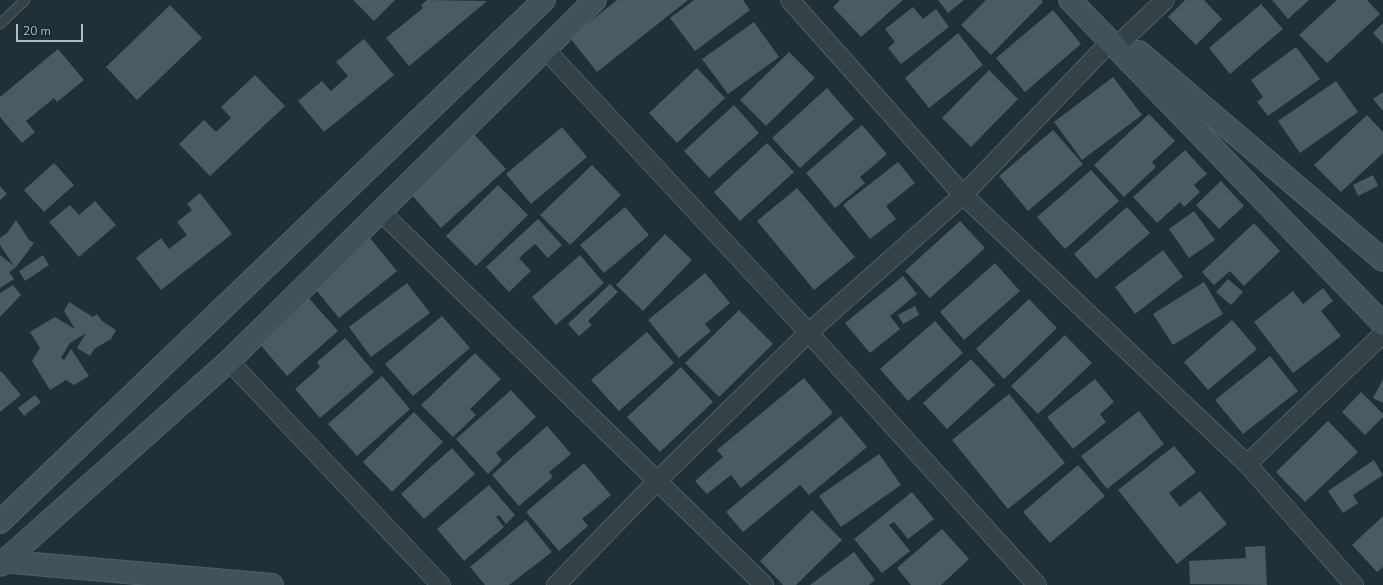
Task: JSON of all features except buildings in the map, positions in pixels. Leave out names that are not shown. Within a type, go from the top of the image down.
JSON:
[{"type":"street","points":[[0,522],[544,0]]},
{"type":"street","points":[[2,562],[229,361],[595,0]]},
{"type":"street","points":[[790,0],[963,195],[1247,464],[1354,585]]},
{"type":"street","points":[[1070,0],[1383,260]]},
{"type":"street","points":[[1088,0],[1117,40],[1383,324]]},
{"type":"street","points":[[556,585],[658,480],[808,333],[963,195],[1117,40],[1165,0]]},
{"type":"street","points":[[545,49],[808,333],[1037,585]]},
{"type":"street","points":[[381,212],[658,480],[764,585]]},
{"type":"street","points":[[1247,464],[1383,334]]},
{"type":"street","points":[[229,361],[441,585]]},
{"type":"street","points":[[2,562],[272,585]]},
{"type":"lane","points":[[0,24],[25,0]]}]
